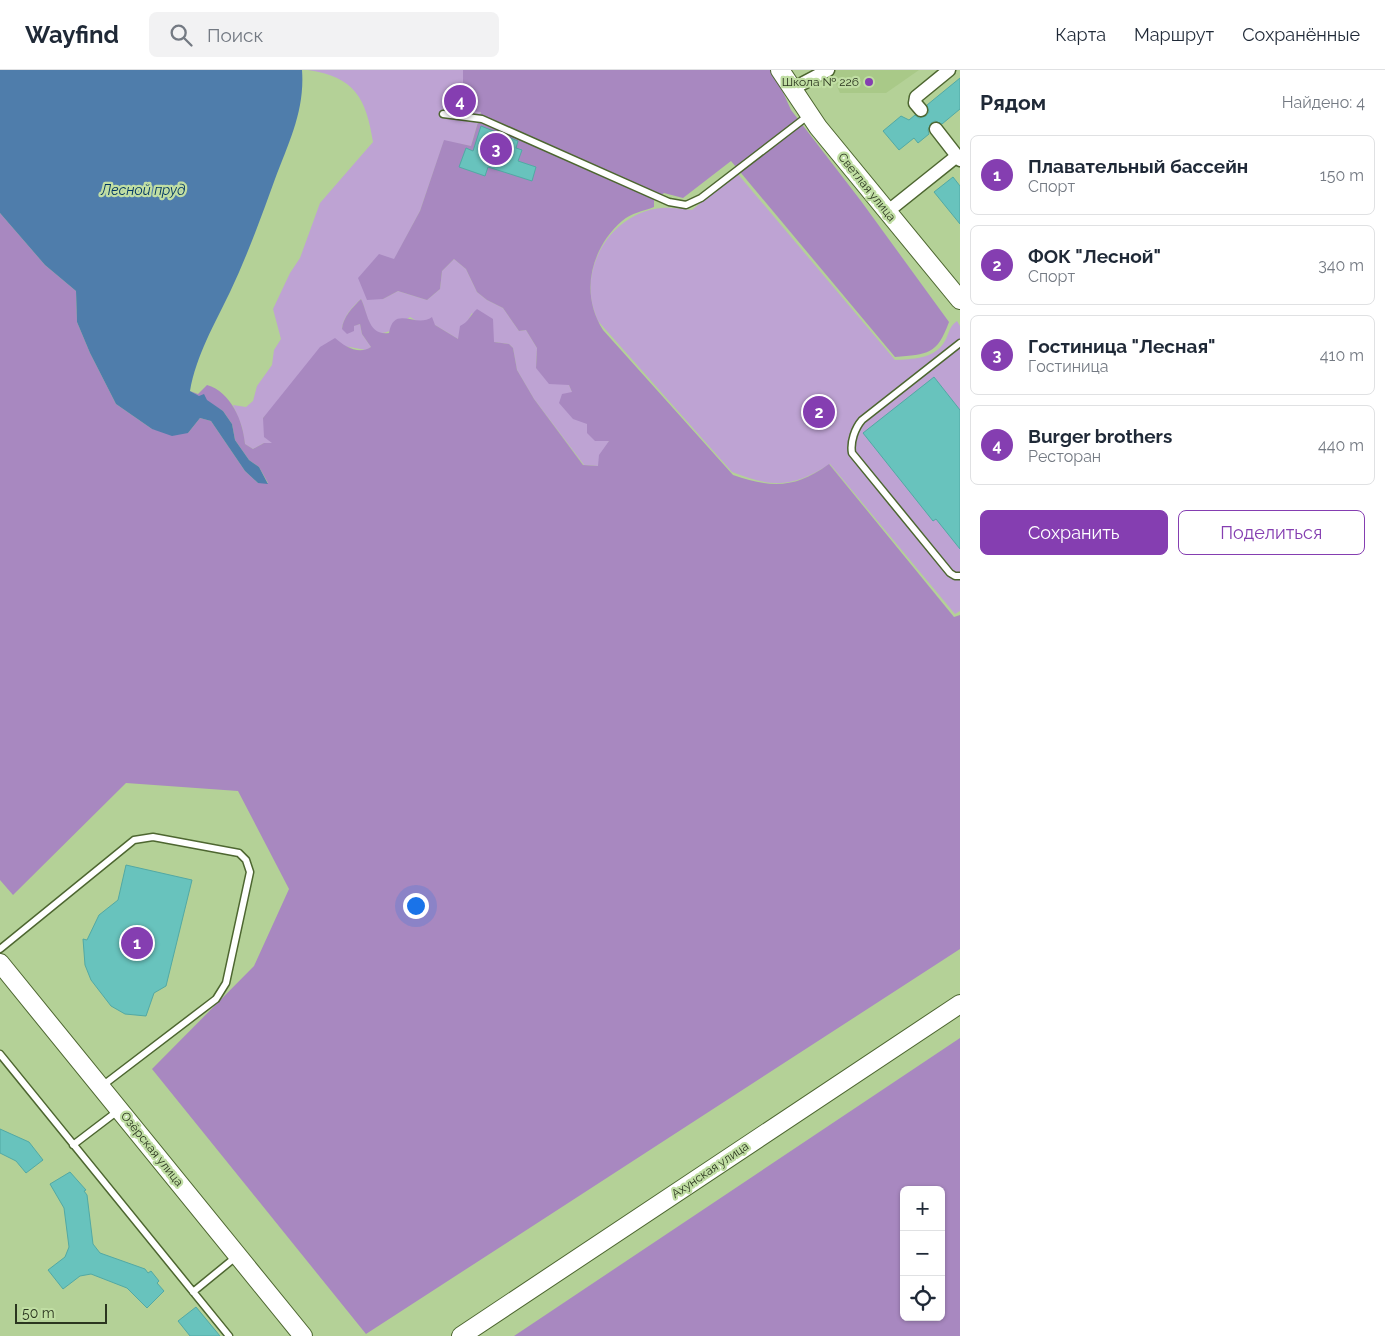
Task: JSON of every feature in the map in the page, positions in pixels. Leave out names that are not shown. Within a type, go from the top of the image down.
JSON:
[{"type":"main road","name":"Светлая улица","points":[[780,70],[809,115],[960,300]]},
{"type":"main road","name":"Озёрская улица","points":[[5,972],[120,1109],[303,1336]]},
{"type":"main road","name":"Ахунская улица","points":[[461,1336],[960,1004]]},
{"type":"street","points":[[792,89],[828,70]]},
{"type":"street","points":[[921,110],[915,103],[916,98],[949,70]]},
{"type":"street","points":[[887,212],[958,158],[936,129]]},
{"type":"lane","points":[[443,114],[482,119],[669,202],[686,205],[701,198],[809,115]]},
{"type":"lane","points":[[960,344],[862,420],[851,446],[852,453],[950,573],[960,576]]},
{"type":"lane","points":[[0,949],[134,840],[153,837],[238,853],[246,860],[250,872],[226,984],[216,999],[101,1086]]},
{"type":"lane","points":[[0,1054],[229,1336]]},
{"type":"lane","points":[[74,1145],[120,1109]]},
{"type":"lane","points":[[193,1292],[238,1256]]},
{"type":"shaded area","points":[[308,70],[463,70],[460,102],[481,111],[471,146],[444,141],[420,211],[394,260],[383,299],[398,291],[427,300],[440,289],[442,271],[454,259],[466,269],[477,292],[487,300],[503,308],[519,331],[526,330],[537,348],[536,368],[569,385],[587,424],[609,441],[599,466],[584,465],[534,399],[517,370],[513,348],[509,344],[494,342],[472,313],[458,339],[435,325],[418,322],[410,317],[394,329],[383,333],[373,329],[361,299],[348,312],[342,329],[360,324],[362,334],[371,347],[366,350],[344,346],[263,418],[273,443],[264,443],[253,449],[245,444],[242,427],[233,405],[246,407],[253,401],[257,386],[272,365],[274,350],[281,339],[273,309],[290,273],[300,258],[320,203],[373,142],[367,113],[356,92],[337,78]]},
{"type":"shaded area","points":[[463,70],[773,70],[791,110],[861,201],[949,322],[940,341],[930,351],[916,355],[895,357],[731,161],[683,198],[664,193],[654,200],[654,207],[633,214],[622,221],[602,245],[592,272],[590,287],[596,316],[603,330],[733,475],[759,482],[782,484],[805,478],[829,464],[954,617],[960,615],[960,949],[366,1334],[152,1069],[254,966],[289,889],[238,791],[126,783],[13,895],[0,880],[0,213],[45,265],[76,291],[77,322],[90,353],[116,404],[152,429],[188,433],[200,418],[211,421],[245,471],[258,483],[268,483],[259,467],[249,460],[235,440],[232,424],[223,411],[190,391],[198,394],[207,385],[223,394],[234,408],[242,426],[245,444],[253,449],[264,443],[272,443],[264,437],[263,418],[320,347],[335,338],[352,349],[362,350],[371,347],[362,334],[360,324],[354,326],[354,331],[347,334],[342,329],[346,316],[361,299],[373,327],[382,333],[389,333],[392,324],[401,318],[426,320],[432,317],[435,325],[458,339],[460,326],[477,309],[493,319],[494,342],[509,344],[513,348],[517,370],[534,399],[583,465],[598,466],[599,455],[609,441],[595,441],[587,433],[587,424],[573,419],[559,403],[562,394],[572,392],[569,385],[549,384],[536,368],[537,348],[526,330],[519,331],[503,308],[487,300],[477,292],[466,269],[454,259],[442,271],[440,289],[427,300],[398,291],[383,299],[367,300],[358,278],[379,254],[394,259],[420,211],[444,140],[471,146],[481,112],[470,111],[460,102]]},
{"type":"shaded area","name":"Школа № 226","points":[[830,70],[919,70],[886,93],[840,93]]},
{"type":"shaded area","points":[[737,173],[895,360],[921,357],[933,353],[943,344],[954,323],[957,321],[960,326],[960,611],[955,614],[830,464],[804,478],[782,483],[759,481],[732,472],[598,321],[591,295],[591,279],[594,264],[600,250],[619,226],[632,217],[646,211],[661,208],[692,210]]},
{"type":"shaded area","points":[[960,1038],[960,1336],[514,1336]]},
{"type":"water","name":"Лесной пруд","points":[[0,70],[302,70],[301,99],[295,126],[242,265],[201,352],[190,391],[199,396],[204,394],[207,400],[223,411],[232,424],[235,440],[249,460],[259,467],[268,484],[258,483],[245,471],[211,421],[200,418],[188,433],[172,436],[152,429],[116,404],[90,353],[77,322],[76,291],[45,265],[0,213]]},
{"type":"building","points":[[960,78],[960,109],[942,124],[935,121],[931,123],[928,130],[929,134],[918,143],[914,138],[899,150],[883,131],[901,116],[909,120],[915,115],[919,118],[926,116],[929,112],[927,105]]},
{"type":"building","points":[[481,126],[518,141],[516,148],[522,150],[518,161],[536,167],[532,181],[488,167],[485,176],[459,167],[466,148],[473,151]]},
{"type":"building","points":[[953,177],[960,186],[960,224],[934,192]]},
{"type":"building","points":[[934,377],[960,410],[960,549],[936,519],[933,521],[863,433]]},
{"type":"building","points":[[126,865],[192,880],[166,986],[154,993],[146,1016],[125,1014],[111,1006],[91,980],[85,965],[83,939],[87,940],[99,915],[118,900]]},
{"type":"building","points":[[0,1129],[29,1142],[43,1160],[26,1173],[16,1161],[0,1153]]},
{"type":"building","points":[[70,1172],[86,1190],[84,1191],[87,1195],[93,1244],[100,1253],[145,1269],[148,1273],[151,1271],[159,1281],[157,1283],[164,1291],[147,1308],[127,1288],[91,1274],[80,1276],[63,1289],[48,1270],[65,1257],[69,1247],[64,1208],[50,1184]]},
{"type":"building","points":[[196,1307],[220,1336],[190,1336],[178,1321]]},
{"type":"place","name":"Школа № 226","points":[[869,82]]},
{"type":"place","name":"Burger brothers","points":[[460,101]]},
{"type":"place","name":"Гостиница \"Лесная\"","points":[[496,149]]},
{"type":"place","name":"ФОК \"Лесной\"","points":[[819,412]]},
{"type":"place","name":"Плавательный бассейн","points":[[137,943]]}]
